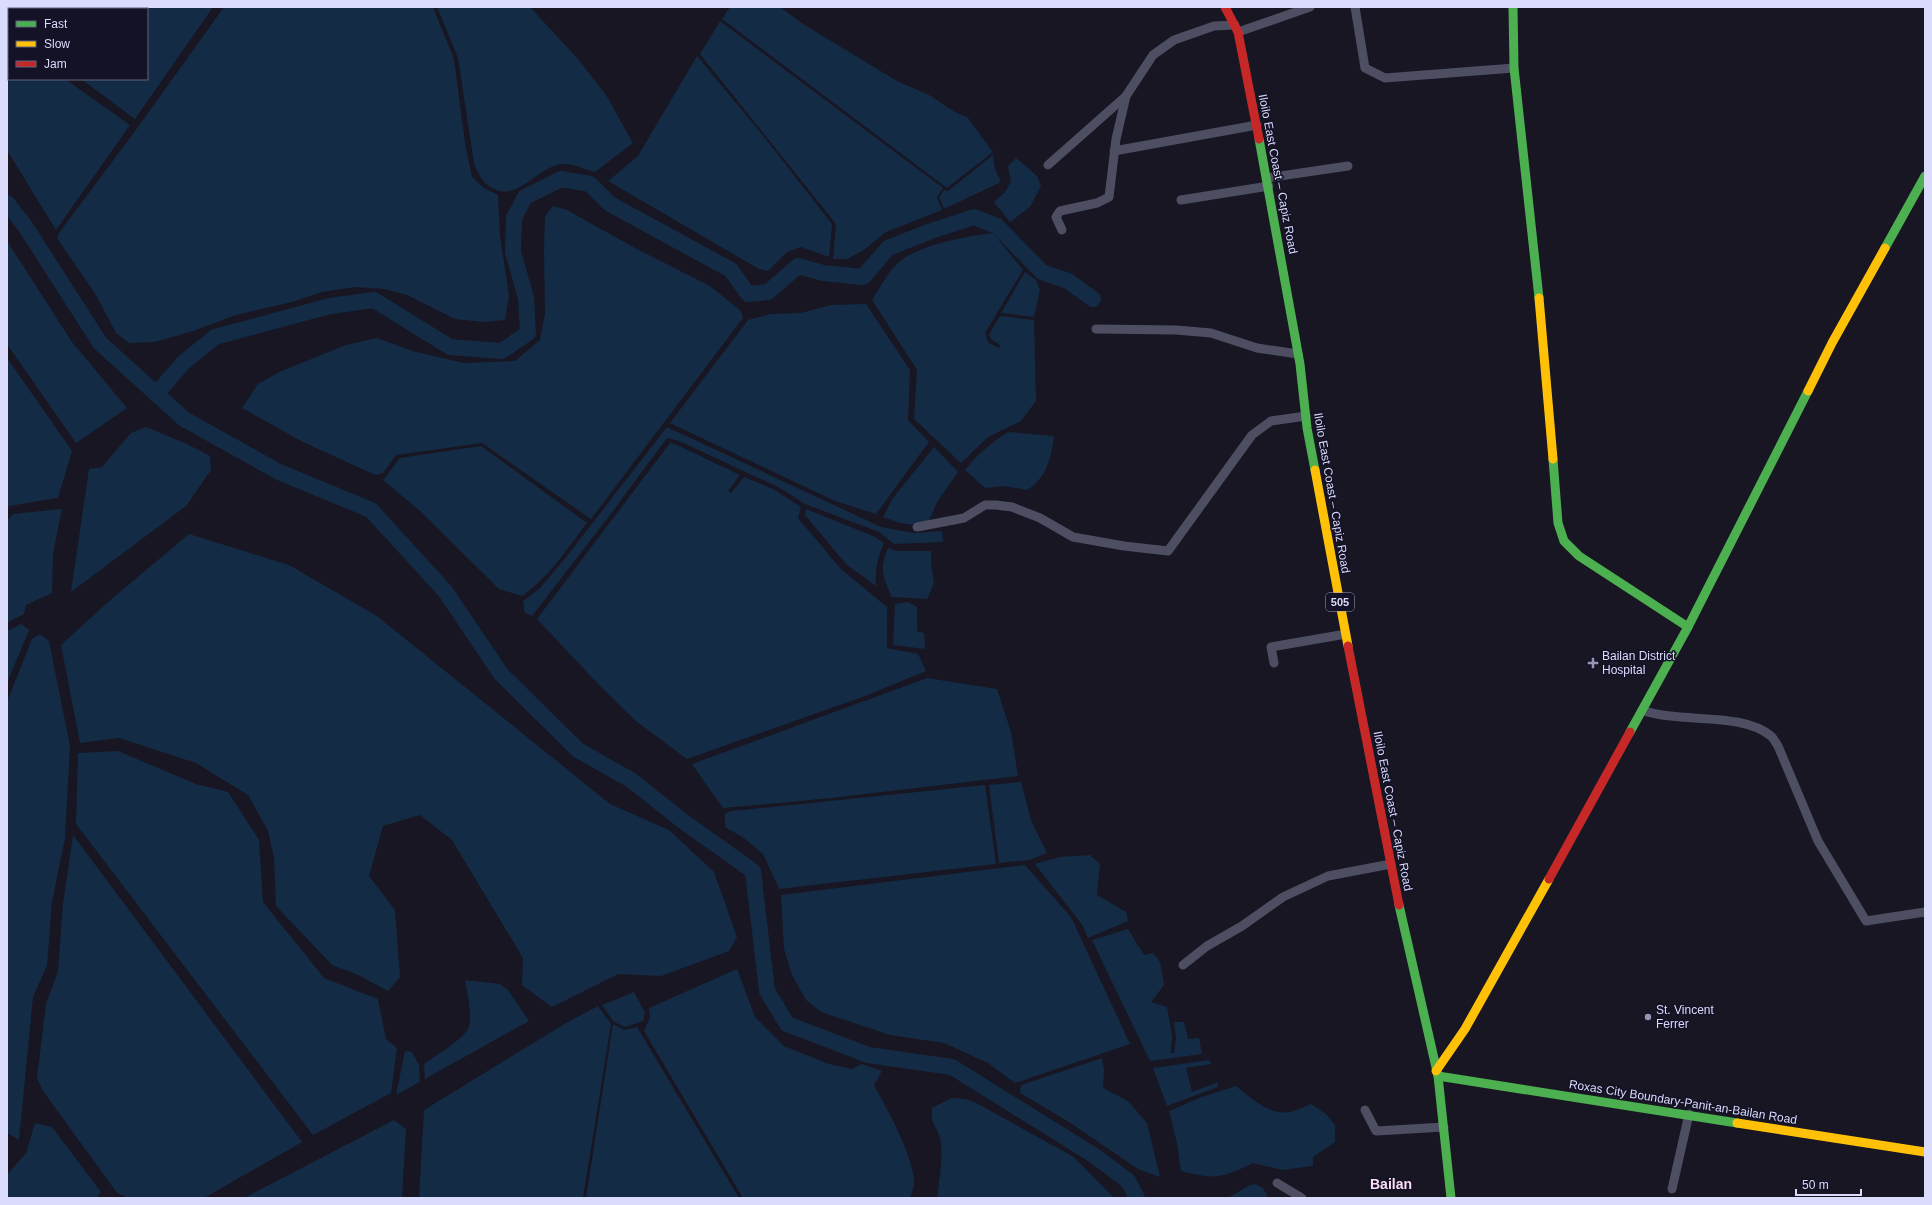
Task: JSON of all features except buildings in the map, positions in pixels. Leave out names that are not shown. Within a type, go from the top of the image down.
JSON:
[{"type":"main road","name":"Iloilo East Coast – Capiz Road","points":[[1225,7],[1236,28],[1268,182],[1298,354],[1306,416],[1346,634],[1391,864],[1437,1074],[1451,1198]]},
{"type":"main road","points":[[1513,7],[1514,68],[1543,339],[1558,523],[1564,541],[1579,556],[1688,627]]},
{"type":"main road","points":[[1437,1074],[1498,972],[1688,627],[1832,343],[1925,176]]},
{"type":"main road","name":"Roxas City Boundary-Panit-an-Bailan Road","points":[[1437,1074],[1925,1152]]},
{"type":"street","points":[[1048,165],[1126,96],[1153,55],[1174,40],[1214,26],[1236,28],[1310,7]]},
{"type":"street","points":[[1355,7],[1365,68],[1385,78],[1514,68]]},
{"type":"street","points":[[1062,230],[1056,217],[1060,211],[1097,202],[1109,197],[1114,151],[1126,96]]},
{"type":"street","points":[[1114,151],[1257,125]]},
{"type":"street","points":[[1180,200],[1348,166]]},
{"type":"street","points":[[1096,329],[1176,330],[1211,333],[1257,348],[1298,354]]},
{"type":"street","points":[[917,527],[964,518],[985,505],[996,505],[1012,507],[1040,518],[1073,537],[1124,546],[1168,551],[1252,435],[1271,421],[1306,416]]},
{"type":"street","points":[[1274,663],[1271,647],[1346,634]]},
{"type":"street","points":[[1642,710],[1671,718],[1698,718],[1745,724],[1771,736],[1778,746],[1818,841],[1866,921],[1925,912]]},
{"type":"street","points":[[1183,965],[1207,946],[1242,926],[1283,897],[1328,876],[1391,864]]},
{"type":"street","points":[[1365,1110],[1376,1131],[1444,1127]]},
{"type":"street","points":[[1672,1189],[1689,1114]]},
{"type":"street","points":[[1277,1183],[1302,1198]]},
{"type":"water","points":[[7,7],[105,7],[8,8],[7,22]]},
{"type":"water","points":[[213,7],[135,119],[82,80],[148,80],[148,8],[112,8]]},
{"type":"water","points":[[224,7],[433,7],[454,59],[465,143],[472,177],[484,188],[498,195],[500,236],[509,296],[505,320],[484,322],[455,319],[407,295],[385,289],[355,287],[322,292],[292,302],[236,315],[193,331],[155,342],[129,343],[116,333],[96,295],[57,238],[59,233],[138,127]]},
{"type":"water","points":[[437,7],[530,7],[578,59],[606,95],[633,143],[595,172],[563,164],[545,170],[514,190],[505,192],[488,186],[480,176],[474,163],[458,58]]},
{"type":"water","points":[[730,7],[780,7],[803,24],[897,81],[929,95],[955,112],[968,118],[993,152],[947,188],[722,19]]},
{"type":"water","points":[[720,21],[943,188],[937,197],[942,210],[886,232],[864,250],[847,259],[833,259],[836,224],[700,54]]},
{"type":"water","points":[[7,32],[8,80],[66,80],[130,125],[56,230],[7,150]]},
{"type":"water","points":[[697,56],[761,133],[832,224],[829,257],[801,247],[787,252],[768,271],[759,269],[608,181],[638,156]]},
{"type":"water","points":[[993,155],[995,169],[1001,182],[944,209],[939,197],[944,190],[948,191]]},
{"type":"water","points":[[1016,158],[1037,176],[1041,186],[1030,207],[1010,222],[994,202],[1005,192],[1011,182],[1008,166]]},
{"type":"water","points":[[553,206],[567,210],[633,247],[710,286],[741,311],[743,318],[591,519],[482,443],[396,455],[383,473],[375,475],[303,442],[242,408],[258,384],[279,372],[346,345],[377,338],[413,351],[463,363],[515,361],[540,340],[545,313],[545,216]]},
{"type":"water","points":[[993,233],[1023,270],[985,333],[988,342],[999,348],[1000,345],[992,340],[989,335],[1000,316],[1034,320],[1036,401],[1021,421],[988,437],[961,463],[914,419],[917,370],[872,300],[891,270],[908,256],[944,242],[970,236]]},
{"type":"water","points":[[7,241],[72,342],[127,408],[76,443],[7,344]]},
{"type":"water","points":[[1025,272],[1036,280],[1040,290],[1034,317],[1001,313]]},
{"type":"water","points":[[866,304],[910,370],[908,420],[929,442],[876,514],[835,501],[670,423],[748,320],[770,314],[801,313],[831,305]]},
{"type":"water","points":[[7,358],[72,451],[58,498],[9,506],[7,510]]},
{"type":"water","points":[[146,427],[185,443],[210,456],[211,470],[186,506],[71,592],[89,469],[102,467],[131,433]]},
{"type":"water","points":[[667,427],[881,527],[914,533],[942,531],[943,542],[894,544],[879,532],[805,504],[780,488],[679,441],[667,438],[532,616],[525,613],[523,601],[540,588],[563,561]]},
{"type":"water","points":[[1008,432],[1054,436],[1049,460],[1044,473],[1034,485],[1027,490],[1004,486],[985,488],[965,470],[985,449]]},
{"type":"water","points":[[670,443],[740,475],[728,491],[731,493],[744,477],[773,489],[801,507],[798,518],[841,569],[887,607],[887,648],[918,654],[926,671],[868,695],[687,759],[637,722],[600,686],[537,619]]},
{"type":"water","points":[[481,446],[587,523],[565,553],[541,580],[522,596],[499,589],[421,512],[383,480],[400,458]]},
{"type":"water","points":[[934,447],[958,472],[937,502],[929,521],[917,524],[906,524],[883,517],[893,498]]},
{"type":"water","points":[[62,509],[53,554],[52,593],[26,605],[24,614],[7,623],[7,521],[13,514]]},
{"type":"water","points":[[806,509],[873,536],[884,543],[877,564],[876,586],[846,564],[805,515]]},
{"type":"water","points":[[189,534],[289,565],[377,616],[610,804],[669,830],[714,872],[737,937],[729,951],[661,976],[618,974],[552,1007],[522,985],[523,958],[452,840],[420,815],[383,826],[369,876],[395,910],[400,977],[388,991],[356,974],[332,965],[276,906],[274,858],[268,831],[248,795],[196,763],[119,738],[80,743],[61,645],[108,602]]},
{"type":"water","points":[[888,548],[897,551],[931,551],[931,564],[934,583],[927,599],[892,597],[883,573],[885,555]]},
{"type":"water","points":[[908,602],[917,607],[917,631],[924,633],[925,649],[893,645],[895,604]]},
{"type":"water","points":[[21,624],[29,630],[7,683],[7,631]]},
{"type":"water","points":[[40,634],[49,641],[70,746],[65,838],[52,902],[47,965],[33,997],[19,1140],[7,1133],[7,702],[32,639]]},
{"type":"water","points":[[927,678],[997,689],[1011,732],[1018,776],[831,798],[723,808],[692,764]]},
{"type":"water","points":[[118,751],[196,784],[228,792],[259,840],[263,902],[324,978],[378,999],[386,1039],[397,1048],[391,1093],[313,1135],[76,824],[78,753]]},
{"type":"water","points":[[1021,782],[1031,820],[1047,853],[1029,860],[999,863],[989,785]]},
{"type":"water","points":[[985,785],[996,864],[779,889],[763,854],[744,838],[725,827],[725,813],[732,811]]},
{"type":"water","points":[[73,835],[302,1142],[204,1198],[129,1198],[117,1193],[43,1091],[37,1078],[46,1004],[58,971],[63,904]]},
{"type":"water","points":[[1090,855],[1100,864],[1097,895],[1126,912],[1128,921],[1088,938],[1083,926],[1035,864],[1060,857]]},
{"type":"water","points":[[1025,865],[1071,917],[1130,1044],[1015,1083],[988,1063],[944,1043],[890,1035],[821,1012],[806,1000],[792,975],[784,949],[781,895]]},
{"type":"water","points":[[1128,929],[1144,955],[1153,953],[1160,962],[1164,985],[1151,1002],[1167,1007],[1172,1035],[1171,1053],[1174,1053],[1176,1038],[1174,1022],[1184,1022],[1188,1039],[1199,1038],[1202,1054],[1150,1061],[1092,940]]},
{"type":"water","points":[[737,969],[755,1017],[784,1046],[829,1064],[852,1069],[862,1064],[882,1071],[874,1085],[906,1149],[913,1175],[914,1186],[910,1198],[743,1198],[644,1031],[650,1018],[649,1008]]},
{"type":"water","points":[[465,980],[500,984],[508,990],[529,1021],[425,1079],[424,1064],[454,1043],[465,1034],[468,1029],[470,1012]]},
{"type":"water","points":[[634,992],[645,1013],[643,1021],[625,1027],[614,1022],[602,1005]]},
{"type":"water","points":[[598,1006],[611,1024],[583,1198],[419,1198],[424,1110],[566,1023]]},
{"type":"water","points":[[613,1024],[624,1030],[637,1027],[739,1198],[586,1198]]},
{"type":"water","points":[[405,1051],[412,1052],[419,1065],[420,1082],[396,1095]]},
{"type":"water","points":[[1102,1058],[1104,1070],[1103,1088],[1128,1101],[1147,1123],[1160,1177],[1138,1169],[1069,1122],[1020,1093],[1021,1085]]},
{"type":"water","points":[[1209,1060],[1211,1064],[1186,1068],[1192,1092],[1218,1082],[1218,1087],[1167,1106],[1153,1068]]},
{"type":"water","points":[[1236,1086],[1261,1105],[1268,1109],[1283,1113],[1311,1104],[1326,1114],[1335,1125],[1335,1142],[1313,1157],[1313,1166],[1282,1170],[1253,1163],[1234,1172],[1218,1176],[1203,1176],[1181,1171],[1177,1143],[1169,1111],[1202,1097]]},
{"type":"water","points":[[951,1098],[966,1099],[978,1104],[1074,1157],[1114,1198],[937,1198],[942,1151],[940,1138],[932,1118],[932,1108]]},
{"type":"water","points":[[394,1120],[406,1129],[402,1198],[244,1198]]},
{"type":"water","points":[[35,1123],[52,1127],[101,1192],[96,1198],[7,1198],[7,1175],[26,1153]]},
{"type":"water","points":[[1255,1184],[1263,1188],[1268,1198],[1228,1198],[1248,1186]]},
{"type":"waterway","points":[[156,394],[184,362],[215,337],[330,306],[374,300],[450,347],[502,351],[528,333],[526,298],[513,252],[514,218],[525,197],[561,179],[590,184],[610,204],[731,270],[748,294],[768,292],[798,266],[823,273],[863,277],[888,248],[931,231],[974,217],[997,226],[1042,272],[1068,281],[1093,299]]},
{"type":"waterway","points":[[7,203],[25,226],[100,343],[184,419],[279,472],[371,510],[445,591],[501,674],[578,750],[631,780],[684,822],[753,871],[767,991],[787,1024],[868,1055],[952,1067],[1095,1156],[1128,1181],[1137,1198]]},
{"type":"traffic: fast","points":[[1513,7],[1514,68],[1539,298]]},
{"type":"traffic: fast","points":[[1259,139],[1300,364],[1307,428],[1315,470]]},
{"type":"traffic: fast","points":[[1885,248],[1925,176]]},
{"type":"traffic: fast","points":[[1630,732],[1688,627],[1808,391]]},
{"type":"traffic: fast","points":[[1553,459],[1558,523],[1564,541],[1579,556],[1688,627]]},
{"type":"traffic: fast","points":[[1399,905],[1438,1076],[1451,1198]]},
{"type":"traffic: fast","points":[[1438,1076],[1737,1123]]},
{"type":"traffic: slow","points":[[1808,391],[1832,343],[1885,248]]},
{"type":"traffic: slow","points":[[1539,298],[1553,459]]},
{"type":"traffic: slow","points":[[1315,470],[1348,646]]},
{"type":"traffic: slow","points":[[1436,1071],[1465,1029],[1549,879]]},
{"type":"traffic: slow","points":[[1737,1123],[1925,1152]]},
{"type":"traffic: jam","points":[[1225,7],[1238,32],[1259,139]]},
{"type":"traffic: jam","points":[[1348,646],[1399,905]]},
{"type":"traffic: jam","points":[[1549,879],[1630,732]]},
{"type":"place","name":"Bailan District Hospital","points":[[1593,663]]},
{"type":"place","name":"St. Vincent Ferrer","points":[[1648,1017]]},
{"type":"district","name":"Bailan","points":[[1391,1184]]}]
